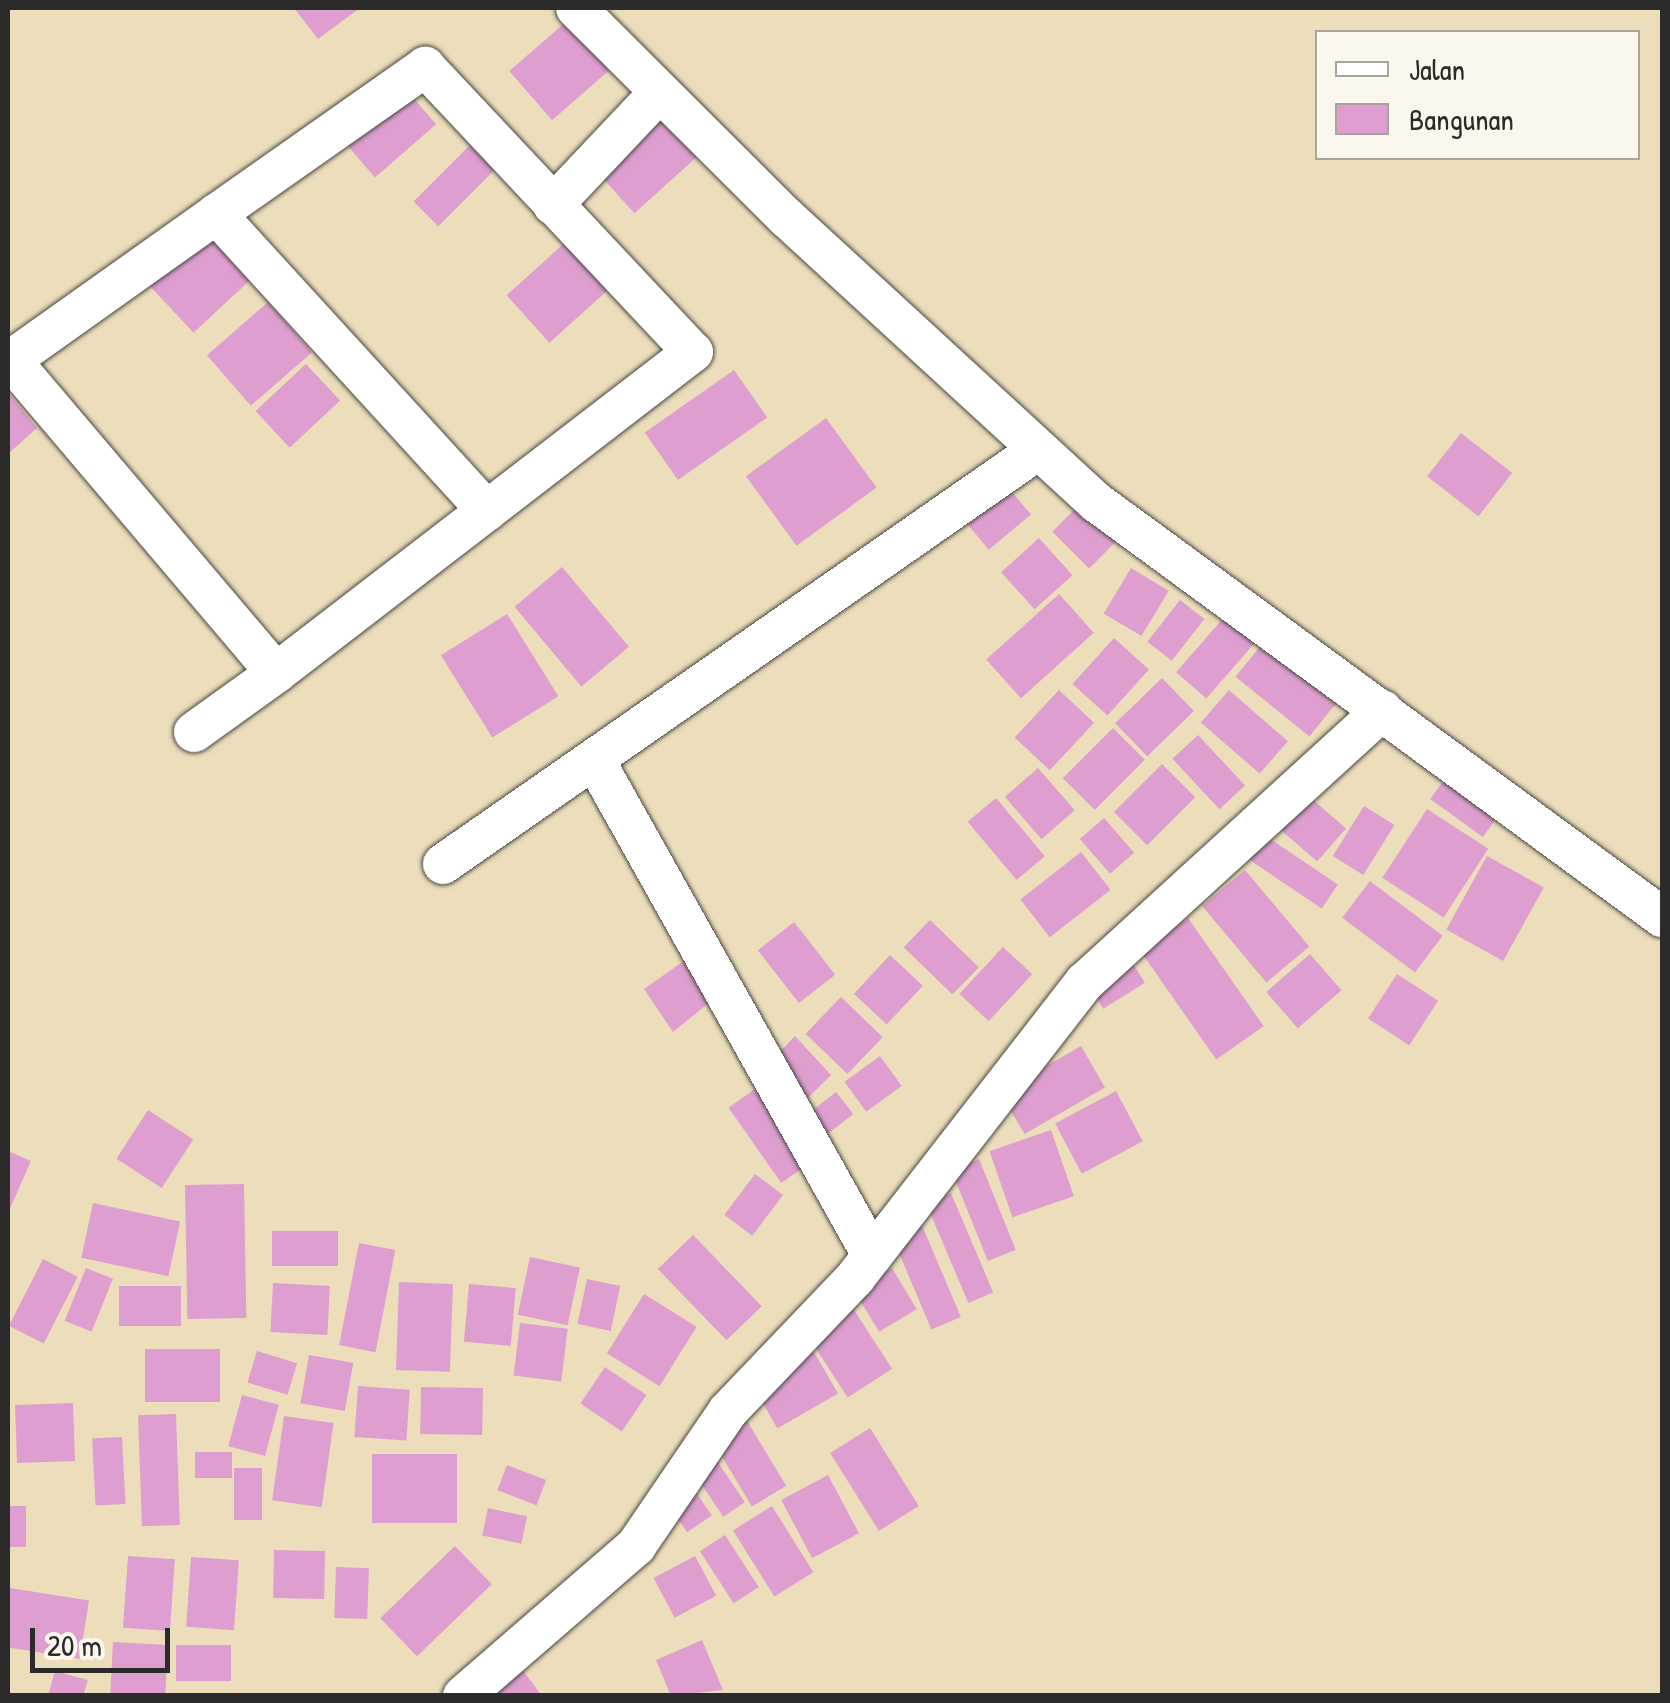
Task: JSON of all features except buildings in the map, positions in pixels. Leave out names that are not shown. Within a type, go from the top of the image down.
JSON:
[{"type":"street","points":[[576,8],[658,94],[1038,450],[1662,918]]},
{"type":"street","points":[[194,732],[276,673],[693,352],[425,68],[9,361],[276,673]]},
{"type":"street","points":[[553,205],[658,94]]},
{"type":"street","points":[[216,214],[487,510]]},
{"type":"street","points":[[442,864],[1038,450]]},
{"type":"street","points":[[464,1696],[636,1546],[728,1411],[872,1255],[1085,982],[1383,710]]},
{"type":"street","points":[[594,759],[872,1255]]}]
